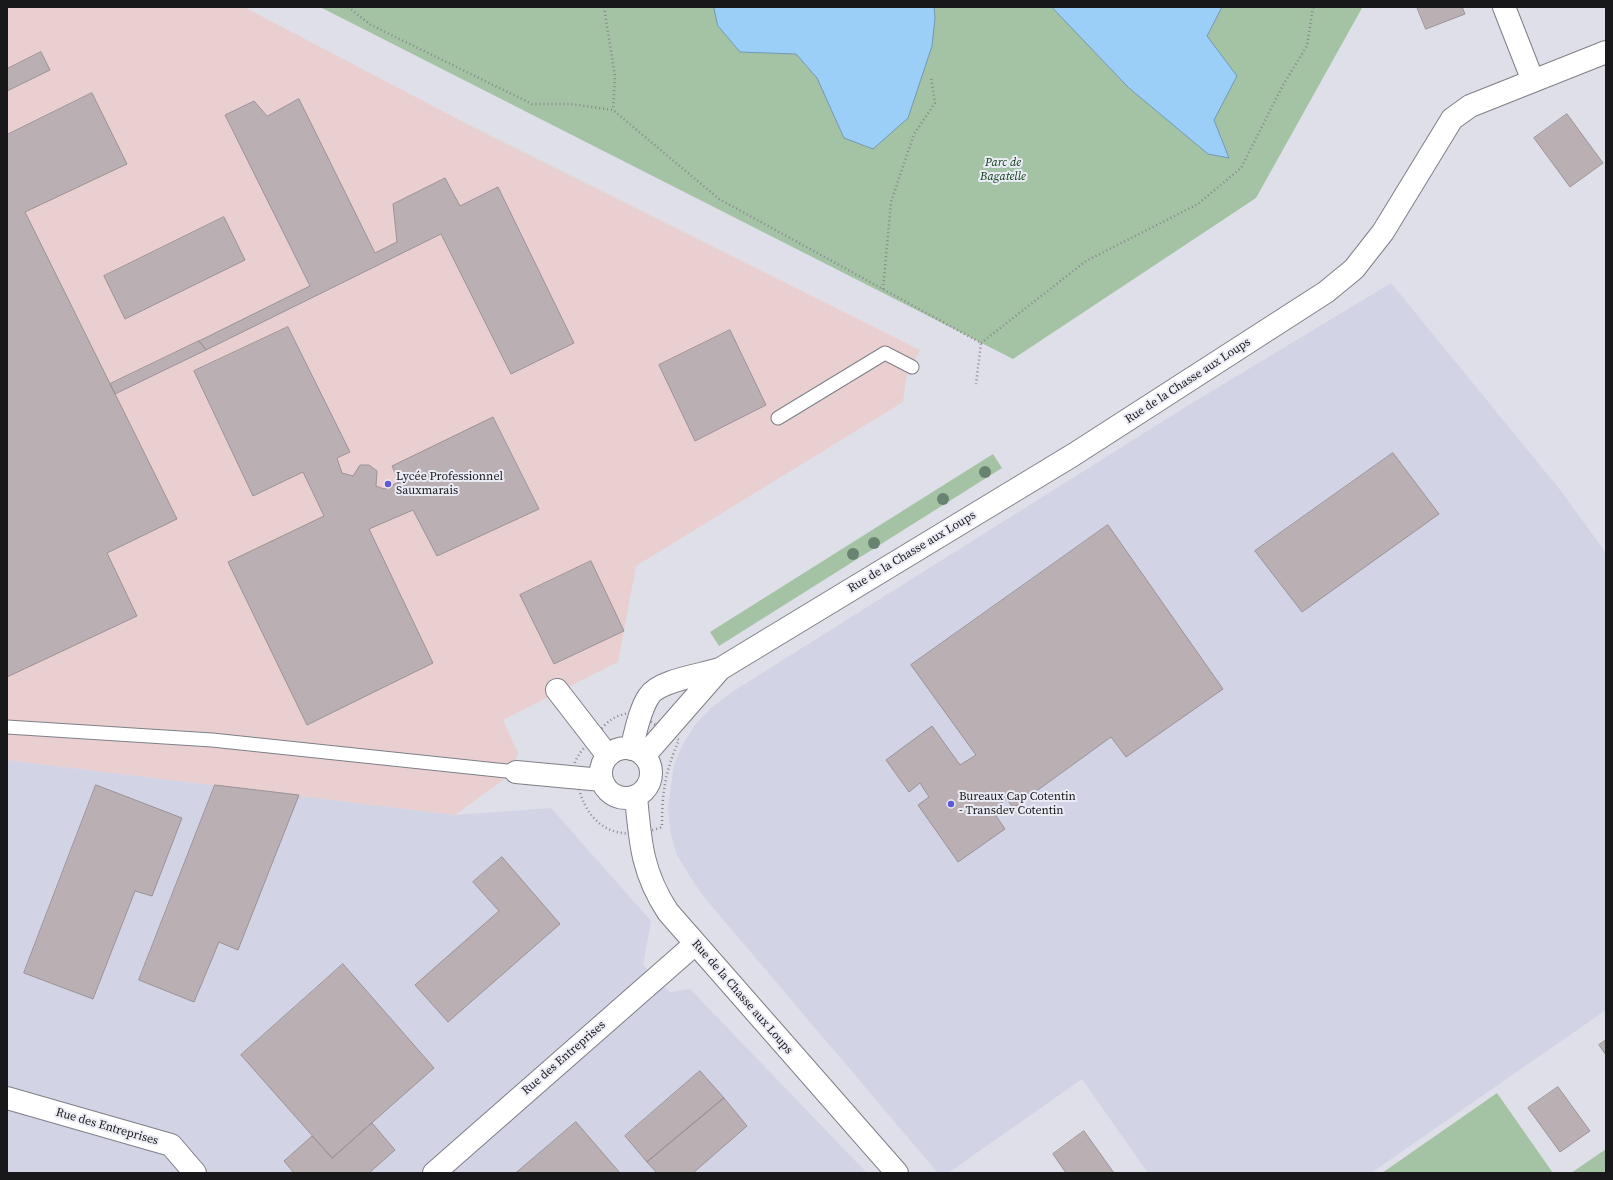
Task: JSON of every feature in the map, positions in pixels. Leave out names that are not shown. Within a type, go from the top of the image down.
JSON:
[{"type":"street","points":[[1504,7],[1533,81]]},
{"type":"street","name":"Rue de la Chasse aux Loups","points":[[637,753],[720,669],[1073,455],[1326,292],[1354,269],[1383,232],[1452,119],[1470,106],[1606,52]]},
{"type":"street","name":"Rue de la Chasse aux Loups","points":[[637,753],[643,708],[649,695],[658,687],[720,669]]},
{"type":"street","points":[[557,690],[608,756]]},
{"type":"street","points":[[614,751],[637,753],[649,762],[650,778],[643,791],[636,796],[620,797],[612,794],[602,780],[601,772],[608,756],[614,751]]},
{"type":"street","points":[[516,772],[602,780]]},
{"type":"street","name":"Rue de la Chasse aux Loups","points":[[636,796],[639,834],[648,877],[656,894],[668,912],[897,1173]]},
{"type":"street","name":"Rue des Entreprises","points":[[434,1173],[695,944]]},
{"type":"street","name":"Rue des Entreprises","points":[[7,1098],[171,1145],[195,1173]]},
{"type":"lane","points":[[778,418],[885,353],[912,367]]},
{"type":"lane","points":[[7,727],[212,740],[516,772]]},
{"type":"path","points":[[348,7],[371,25],[532,104],[571,104],[613,110],[719,199],[981,343]]},
{"type":"path","points":[[604,7],[615,76],[613,110]]},
{"type":"path","points":[[976,384],[981,343],[1086,262],[1198,204],[1240,168],[1282,84],[1307,46],[1313,7]]},
{"type":"path","points":[[883,289],[891,202],[914,134],[935,103],[931,77]]},
{"type":"shaded area","name":"Lycée Professionnel Sauxmarais","points":[[7,7],[244,7],[467,124],[920,350],[906,378],[903,402],[636,566],[618,662],[503,720],[518,753],[510,775],[455,815],[7,760]]},
{"type":"shaded area","points":[[1391,283],[1561,491],[1606,553],[1606,1010],[1371,1173],[1148,1173],[1082,1079],[948,1173],[938,1173],[704,897],[677,855],[671,835],[668,808],[674,765],[683,744],[695,725],[711,708],[732,692],[1184,408]]},
{"type":"shaded area","points":[[7,760],[455,815],[551,808],[651,921],[643,965],[670,992],[690,989],[867,1173],[7,1173]]},
{"type":"green space","name":"Parc de Bagatelle","points":[[320,7],[1362,8],[1256,198],[1013,359]]},
{"type":"green space","points":[[993,454],[1002,468],[719,646],[710,632]]},
{"type":"green space","points":[[1497,1093],[1553,1173],[1382,1173]]},
{"type":"green space","points":[[1606,1149],[1606,1173],[1571,1173]]},
{"type":"water","points":[[714,7],[934,7],[935,18],[932,46],[908,118],[873,149],[844,138],[817,78],[796,54],[740,52],[718,26]]},
{"type":"water","points":[[1052,7],[1222,7],[1207,36],[1237,76],[1214,120],[1229,158],[1208,154],[1129,88]]},
{"type":"building","points":[[1417,7],[1462,7],[1465,14],[1426,29]]},
{"type":"building","points":[[41,52],[50,70],[7,91],[7,69]]},
{"type":"building","points":[[92,93],[127,164],[25,212],[177,519],[107,553],[137,616],[7,677],[7,135]]},
{"type":"building","points":[[299,99],[375,253],[397,242],[393,204],[445,178],[460,206],[498,187],[574,343],[511,374],[441,234],[206,350],[199,341],[310,286],[225,115],[254,101],[267,116]]},
{"type":"building","points":[[1567,114],[1603,163],[1570,187],[1534,138]]},
{"type":"building","points":[[224,217],[245,260],[125,319],[104,276]]},
{"type":"building","points":[[288,327],[350,452],[337,458],[342,473],[353,476],[360,465],[369,465],[377,471],[376,486],[384,489],[399,482],[392,466],[493,417],[539,509],[437,556],[413,510],[369,529],[433,663],[307,725],[228,562],[324,516],[303,472],[253,496],[194,371]]},
{"type":"building","points":[[730,330],[766,405],[695,441],[659,365]]},
{"type":"building","points":[[199,341],[206,350],[115,394],[110,384]]},
{"type":"building","points":[[1393,453],[1439,514],[1302,612],[1255,551]]},
{"type":"building","points":[[1108,525],[1223,689],[1126,757],[1111,737],[1013,808],[1007,799],[992,810],[1005,829],[958,862],[918,805],[929,797],[920,783],[909,792],[886,760],[932,726],[960,765],[976,755],[911,665]]},
{"type":"building","points":[[591,561],[624,631],[554,664],[520,595]]},
{"type":"building","points":[[96,785],[182,818],[152,896],[135,891],[93,999],[24,973]]},
{"type":"building","points":[[215,785],[299,795],[238,950],[219,942],[194,1002],[139,980]]},
{"type":"building","points":[[502,857],[560,924],[448,1022],[415,985],[499,911],[473,882]]},
{"type":"building","points":[[343,964],[434,1068],[332,1158],[241,1055]]},
{"type":"building","points":[[1606,1040],[1606,1055],[1599,1045]]},
{"type":"building","points":[[700,1071],[724,1098],[647,1162],[625,1136]]},
{"type":"building","points":[[1558,1087],[1590,1131],[1560,1152],[1528,1108]]},
{"type":"building","points":[[724,1098],[747,1126],[693,1173],[657,1173],[647,1162]]},
{"type":"building","points":[[576,1122],[620,1173],[516,1173]]},
{"type":"building","points":[[372,1123],[395,1150],[369,1173],[294,1173],[284,1161],[312,1136],[332,1158]]},
{"type":"building","points":[[1084,1131],[1114,1173],[1066,1173],[1053,1154]]},
{"type":"place","name":"Lycée Professionnel Sauxmarais","points":[[388,484]]},
{"type":"place","name":"Bureaux Cap Cotentin - Transdev Cotentin","points":[[951,804]]}]
